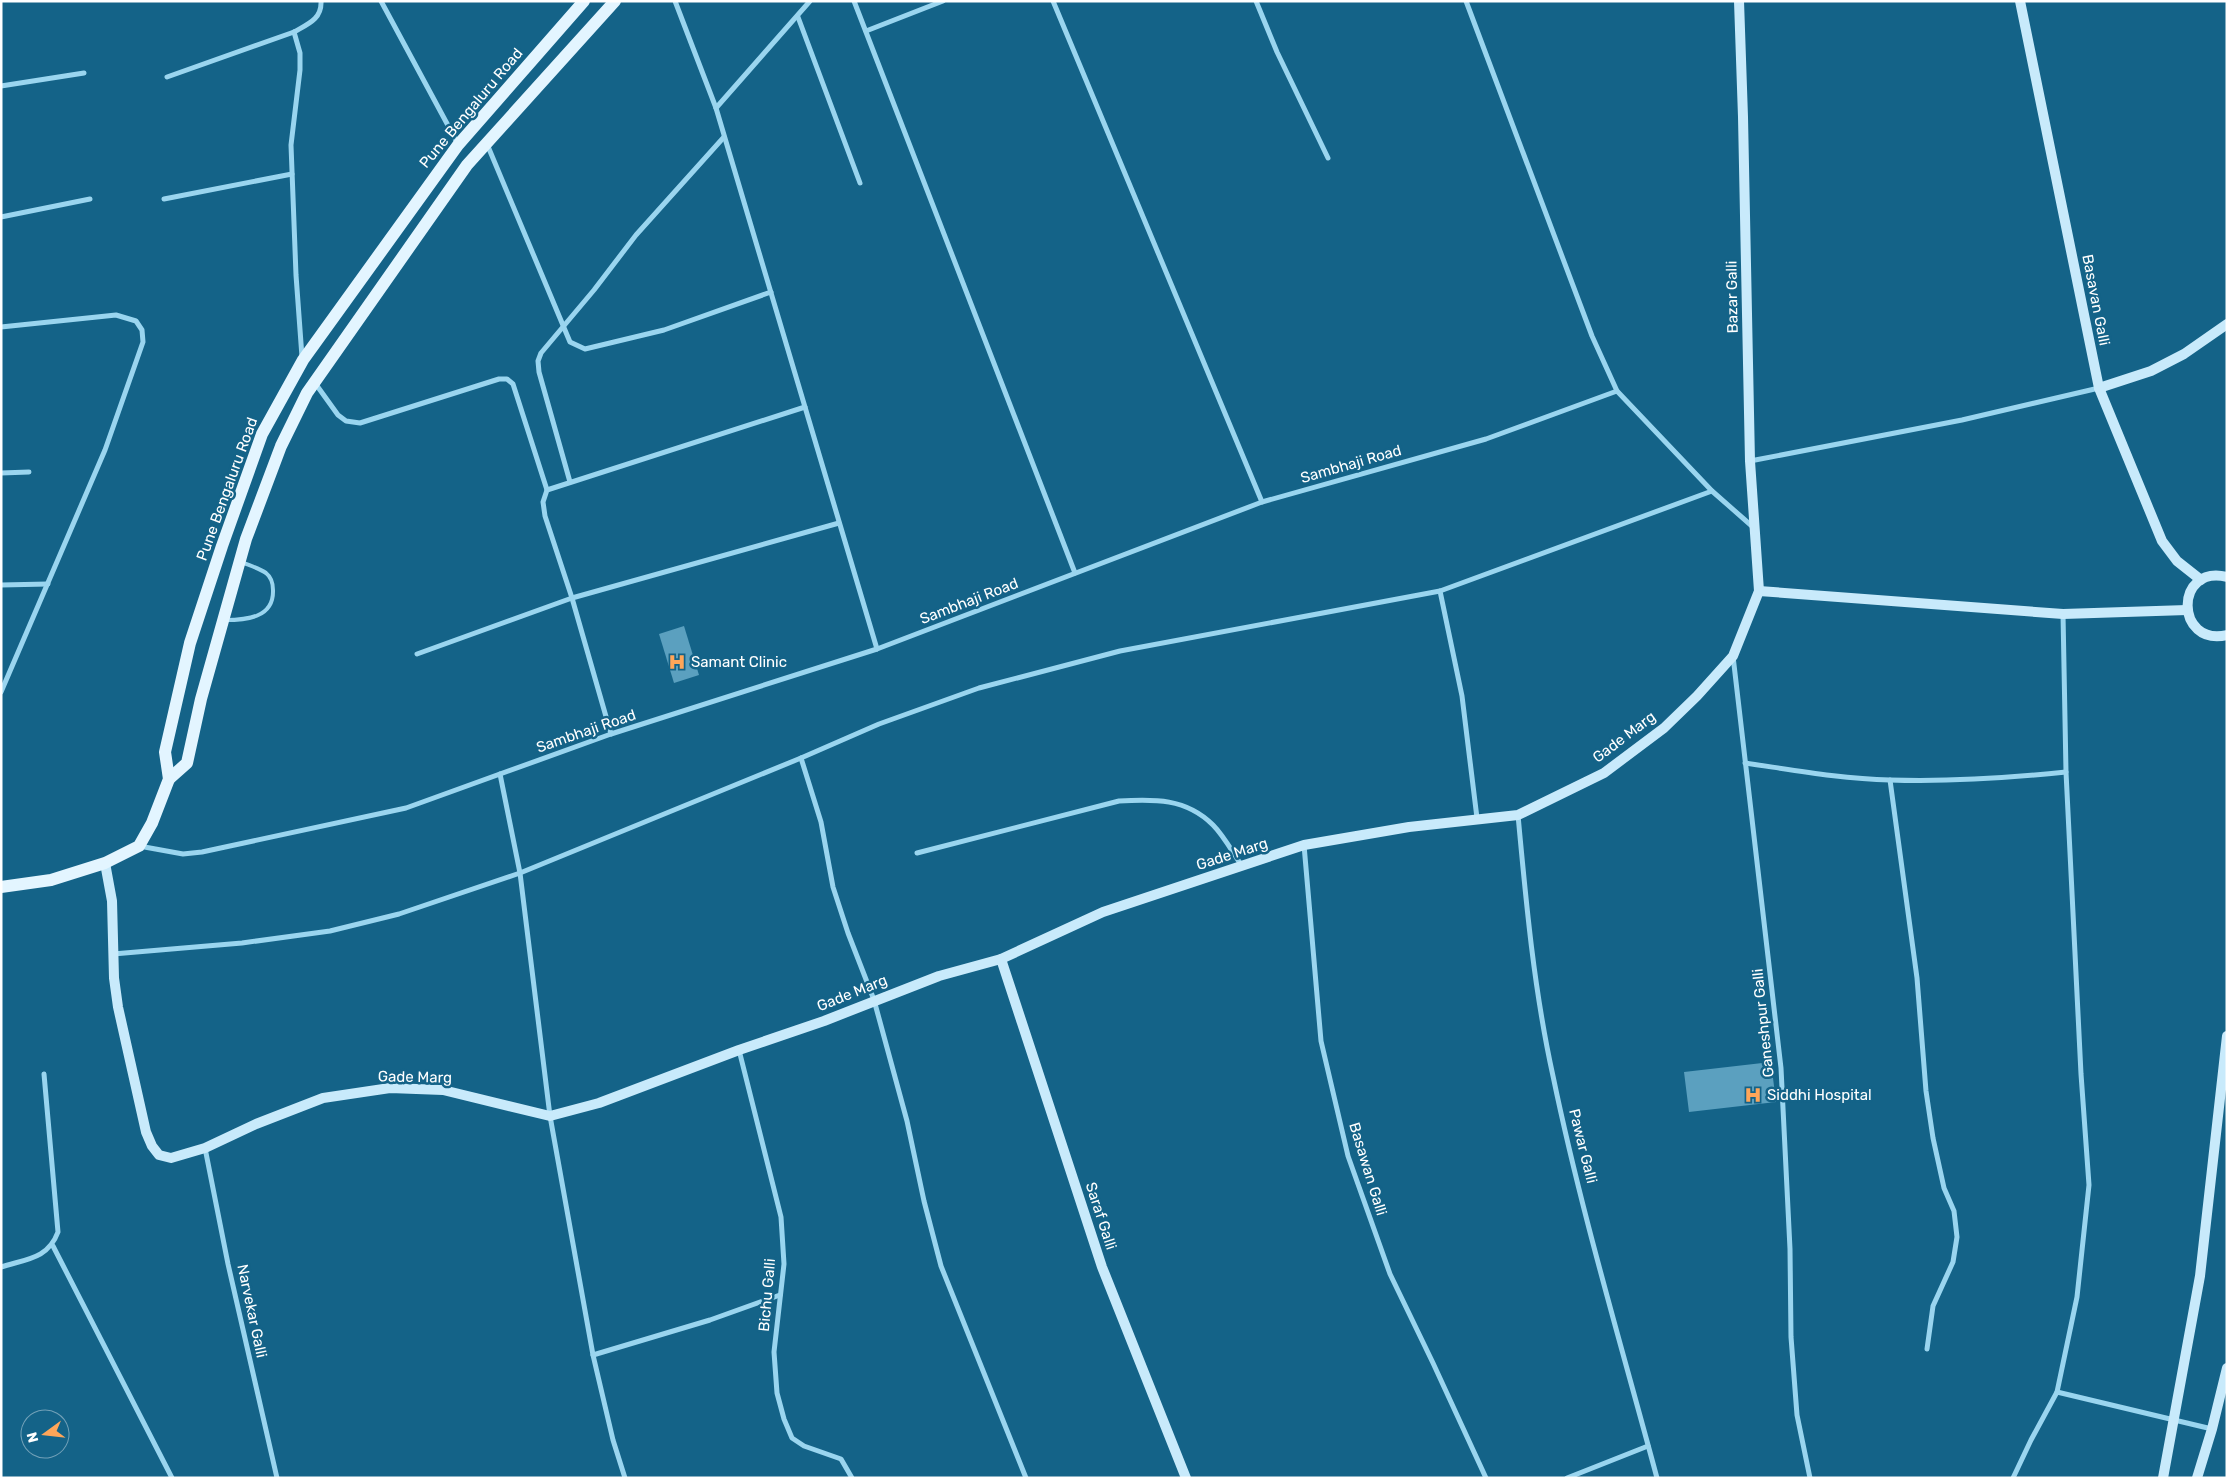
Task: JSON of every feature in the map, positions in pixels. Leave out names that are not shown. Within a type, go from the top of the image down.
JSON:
[{"type":"main road","name":"Pune Bengaluru Road","points":[[139,846],[152,823],[169,779],[165,752],[190,643],[262,434],[303,360],[458,144],[584,1]]},
{"type":"main road","points":[[169,779],[187,763],[201,698],[239,561],[281,446],[315,382],[467,165],[615,1]]},
{"type":"main road","points":[[1,887],[51,880],[105,863],[139,846]]},
{"type":"street","points":[[167,77],[294,32],[313,21],[319,14],[321,1]]},
{"type":"street","points":[[381,1],[458,144]]},
{"type":"street","points":[[674,1],[716,108],[877,649]]},
{"type":"street","points":[[716,108],[798,17],[810,1]]},
{"type":"street","points":[[854,1],[1074,573]]},
{"type":"street","points":[[866,31],[943,1]]},
{"type":"street","points":[[1054,1],[1262,502]]},
{"type":"street","points":[[1256,1],[1277,52],[1328,158]]},
{"type":"street","points":[[1466,1],[1592,336],[1617,392],[1712,491],[1754,527]]},
{"type":"street","name":"Bazar Galli","points":[[1739,1],[1750,461],[1759,592]]},
{"type":"street","name":"Basavan Galli","points":[[2020,1],[2099,388],[2162,541],[2176,561],[2201,580]]},
{"type":"street","points":[[798,17],[860,183]]},
{"type":"street","points":[[294,32],[300,53],[300,70],[291,145],[296,275],[303,360]]},
{"type":"street","points":[[1,86],[84,73]]},
{"type":"street","points":[[570,482],[539,372],[538,361],[541,352],[636,236],[724,137]]},
{"type":"street","points":[[486,144],[562,328],[570,342],[585,349],[597,347],[664,330],[771,292]]},
{"type":"street","points":[[164,199],[292,174]]},
{"type":"street","points":[[1,217],[90,199]]},
{"type":"street","points":[[1,327],[116,315],[136,321],[142,330],[143,342],[105,450],[1,692]]},
{"type":"street","points":[[1750,461],[1962,420],[2099,388],[2151,371],[2184,354],[2227,324]]},
{"type":"street","points":[[315,382],[338,415],[346,421],[360,423],[499,378],[507,379],[513,384],[547,490],[543,502],[545,516],[572,598],[612,734]]},
{"type":"street","name":"Sambhaji Road","points":[[139,846],[183,854],[202,852],[406,808],[612,734],[877,649],[1262,502],[1486,438],[1617,392]]},
{"type":"street","points":[[547,490],[805,407]]},
{"type":"street","points":[[1,473],[30,472]]},
{"type":"street","points":[[113,954],[242,942],[330,931],[399,914],[520,873],[801,758],[879,724],[979,688],[1120,651],[1440,591],[1712,491]]},
{"type":"street","points":[[417,654],[572,598],[839,523]]},
{"type":"street","points":[[2226,637],[2201,631],[2189,618],[2187,601],[2190,593],[2201,580],[2217,575],[2227,577]]},
{"type":"street","points":[[1,585],[48,584]]},
{"type":"street","points":[[1440,591],[1462,696],[1477,818]]},
{"type":"street","points":[[1759,592],[2063,614],[2187,610]]},
{"type":"street","name":"Gade Marg","points":[[105,863],[112,901],[113,954],[118,1007],[146,1132],[152,1146],[159,1154],[171,1158],[205,1148],[256,1124],[324,1098],[390,1088],[443,1090],[550,1116],[599,1103],[739,1050],[824,1021],[939,976],[1001,959],[1103,912],[1304,845],[1409,827],[1477,818],[1518,815],[1604,772],[1664,728],[1697,696],[1733,656],[1759,592]]},
{"type":"street","points":[[2013,1478],[2057,1392],[2077,1297],[2089,1185],[2081,1074],[2066,772],[2063,614]]},
{"type":"street","name":"Ganeshpur Galli","points":[[1733,656],[1781,1068],[1790,1249],[1791,1337],[1797,1415],[1810,1478]]},
{"type":"street","points":[[801,758],[821,822],[833,887],[848,933],[874,1000],[907,1121],[924,1201],[941,1266],[1026,1478]]},
{"type":"street","points":[[1745,763],[1818,774],[1890,780],[2015,777],[2066,772]]},
{"type":"street","points":[[500,774],[520,873],[550,1116],[593,1356],[613,1440],[625,1478]]},
{"type":"street","points":[[1890,780],[1917,978],[1930,1119],[1944,1188],[1954,1211],[1957,1237],[1953,1262],[1933,1306],[1927,1349]]},
{"type":"street","points":[[917,853],[1118,802],[1152,799],[1190,807],[1213,825],[1242,866]]},
{"type":"street","name":"Pawar Galli","points":[[1518,815],[1532,958],[1553,1076],[1657,1478]]},
{"type":"street","name":"Basawan Galli","points":[[1304,845],[1321,1041],[1348,1156],[1390,1274],[1434,1363],[1486,1478]]},
{"type":"street","name":"Saraf Galli","points":[[1001,959],[1102,1267],[1186,1478]]},
{"type":"street","points":[[2163,1478],[2200,1276],[2227,1036]]},
{"type":"street","name":"Bichu Galli","points":[[739,1050],[781,1217],[784,1264],[774,1352],[777,1393],[784,1419],[792,1438],[804,1446],[841,1459],[852,1478]]},
{"type":"street","points":[[1,1267],[42,1254],[53,1246],[58,1232],[44,1074]]},
{"type":"street","name":"Narvekar Galli","points":[[205,1148],[230,1273],[277,1478]]},
{"type":"street","points":[[53,1246],[172,1478]]},
{"type":"street","points":[[593,1356],[710,1320],[780,1295]]},
{"type":"street","points":[[2197,1478],[2212,1429],[2226,1372]]},
{"type":"street","points":[[2057,1392],[2212,1429]]},
{"type":"street","points":[[1567,1478],[1648,1446]]},
{"type":"lane","points":[[223,620],[245,620],[260,615],[269,608],[273,597],[273,584],[267,574],[239,561]]},
{"type":"building","points":[[684,626],[699,675],[674,683],[659,634]]},
{"type":"building","points":[[1771,1062],[1776,1102],[1689,1112],[1684,1072]]},
{"type":"place","name":"Samant Clinic","points":[[677,662]]},
{"type":"place","name":"Siddhi Hospital","points":[[1753,1095]]}]
